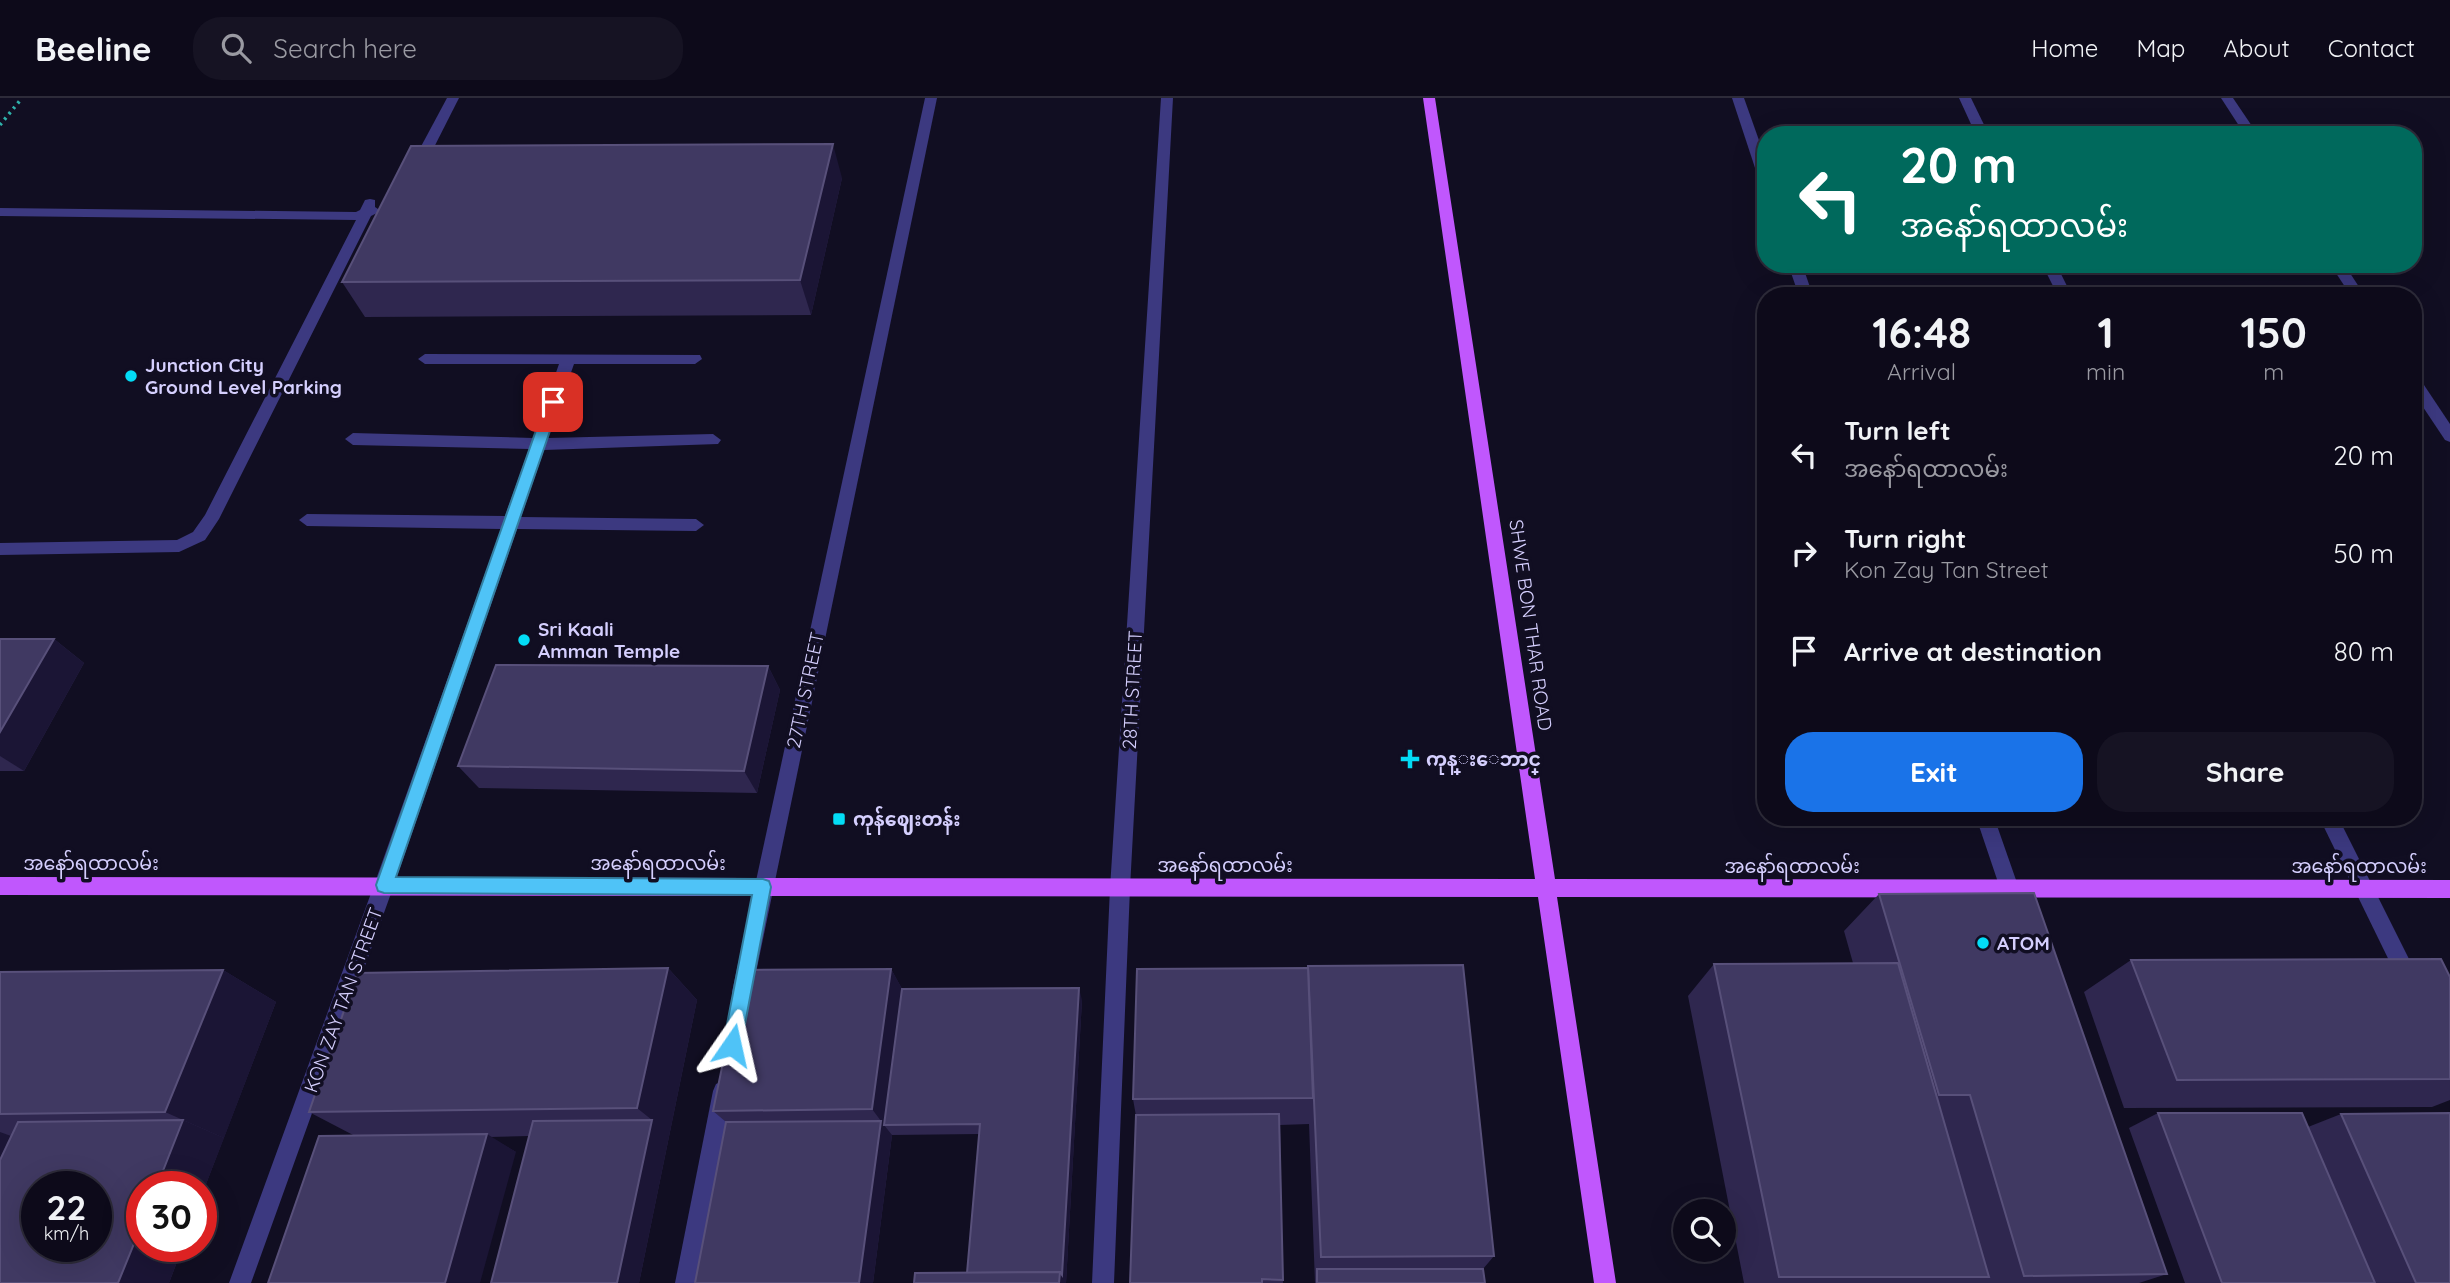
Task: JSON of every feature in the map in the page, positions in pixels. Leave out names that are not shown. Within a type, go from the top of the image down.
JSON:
[{"type":"main road","name":"SHWE BON THAR ROAD","points":[[1429,98],[1605,1283]]},
{"type":"main road","name":"အနော်ရထာလမ်း","points":[[0,886],[2450,889]]},
{"type":"street","points":[[409,181],[453,98]]},
{"type":"street","name":"27TH STREET","points":[[739,1010],[931,98]]},
{"type":"street","name":"28TH STREET","points":[[1103,1283],[1120,888],[1167,98]]},
{"type":"street","points":[[1738,98],[1757,154]]},
{"type":"street","points":[[1965,98],[1979,126]]},
{"type":"street","points":[[2227,98],[2246,126]]},
{"type":"street","points":[[0,549],[179,546],[199,536],[211,519],[368,208]]},
{"type":"street","points":[[0,212],[356,216],[368,208],[386,208]]},
{"type":"street","points":[[425,359],[695,359]]},
{"type":"street","name":"KON ZAY TAN STREET","points":[[240,1283],[384,885],[568,359]]},
{"type":"street","points":[[2422,394],[2450,436]]},
{"type":"street","points":[[353,439],[538,444],[713,440]]},
{"type":"street","points":[[307,520],[696,525]]},
{"type":"street","points":[[1988,826],[2018,915]]},
{"type":"street","points":[[2332,826],[2419,1001]]},
{"type":"street","points":[[686,1283],[728,1064]]},
{"type":"path","points":[[0,125],[22,98]]},
{"type":"building","points":[[833,144],[800,280],[342,282],[411,146]]},
{"type":"building","points":[[0,639],[54,639],[0,732]]},
{"type":"building","points":[[496,665],[768,666],[744,771],[458,766]]},
{"type":"building","points":[[2034,893],[2167,1274],[2024,1276],[1970,1095],[1939,1095],[1879,894]]},
{"type":"building","points":[[2441,959],[2450,977],[2450,1079],[2177,1080],[2131,960]]},
{"type":"building","points":[[1898,963],[1989,1277],[1779,1277],[1714,964]]},
{"type":"building","points":[[1463,965],[1494,1256],[1321,1257],[1308,966]]},
{"type":"building","points":[[668,968],[637,1108],[309,1112],[357,973]]},
{"type":"building","points":[[1308,968],[1313,1098],[1133,1099],[1137,969]]},
{"type":"building","points":[[891,969],[872,1109],[713,1111],[742,970]]},
{"type":"building","points":[[223,970],[165,1112],[0,1114],[0,972]]},
{"type":"building","points":[[1079,988],[1062,1275],[1060,1272],[967,1273],[980,1124],[884,1125],[902,989]]},
{"type":"building","points":[[2158,1113],[2302,1113],[2375,1283],[2222,1283]]},
{"type":"building","points":[[2450,1113],[2450,1283],[2416,1283],[2341,1114]]},
{"type":"building","points":[[1279,1114],[1283,1280],[1262,1279],[1262,1283],[1130,1283],[1136,1115]]},
{"type":"building","points":[[183,1120],[163,1171],[126,1171],[127,1262],[118,1283],[0,1283],[0,1160],[18,1122]]},
{"type":"building","points":[[652,1120],[617,1283],[491,1283],[533,1121]]},
{"type":"building","points":[[881,1121],[859,1283],[695,1283],[726,1122]]},
{"type":"building","points":[[487,1134],[445,1283],[268,1283],[319,1136]]},
{"type":"building","points":[[1317,1269],[1483,1269],[1485,1283],[1317,1283]]},
{"type":"building","points":[[1060,1272],[1059,1283],[914,1283],[915,1273]]},
{"type":"place","name":"Junction City Ground Level Parking","points":[[131,376]]},
{"type":"place","name":"Sri Kaali Amman Temple","points":[[524,640]]},
{"type":"place","name":"ကုန္းေဘာင္","points":[[1410,759]]},
{"type":"place","name":"ကုန်ဈေးတန်း","points":[[839,819]]},
{"type":"place","name":"ATOM","points":[[1983,943]]},
{"type":"route","points":[[553,402],[384,885],[763,887],[732,1045]]}]
